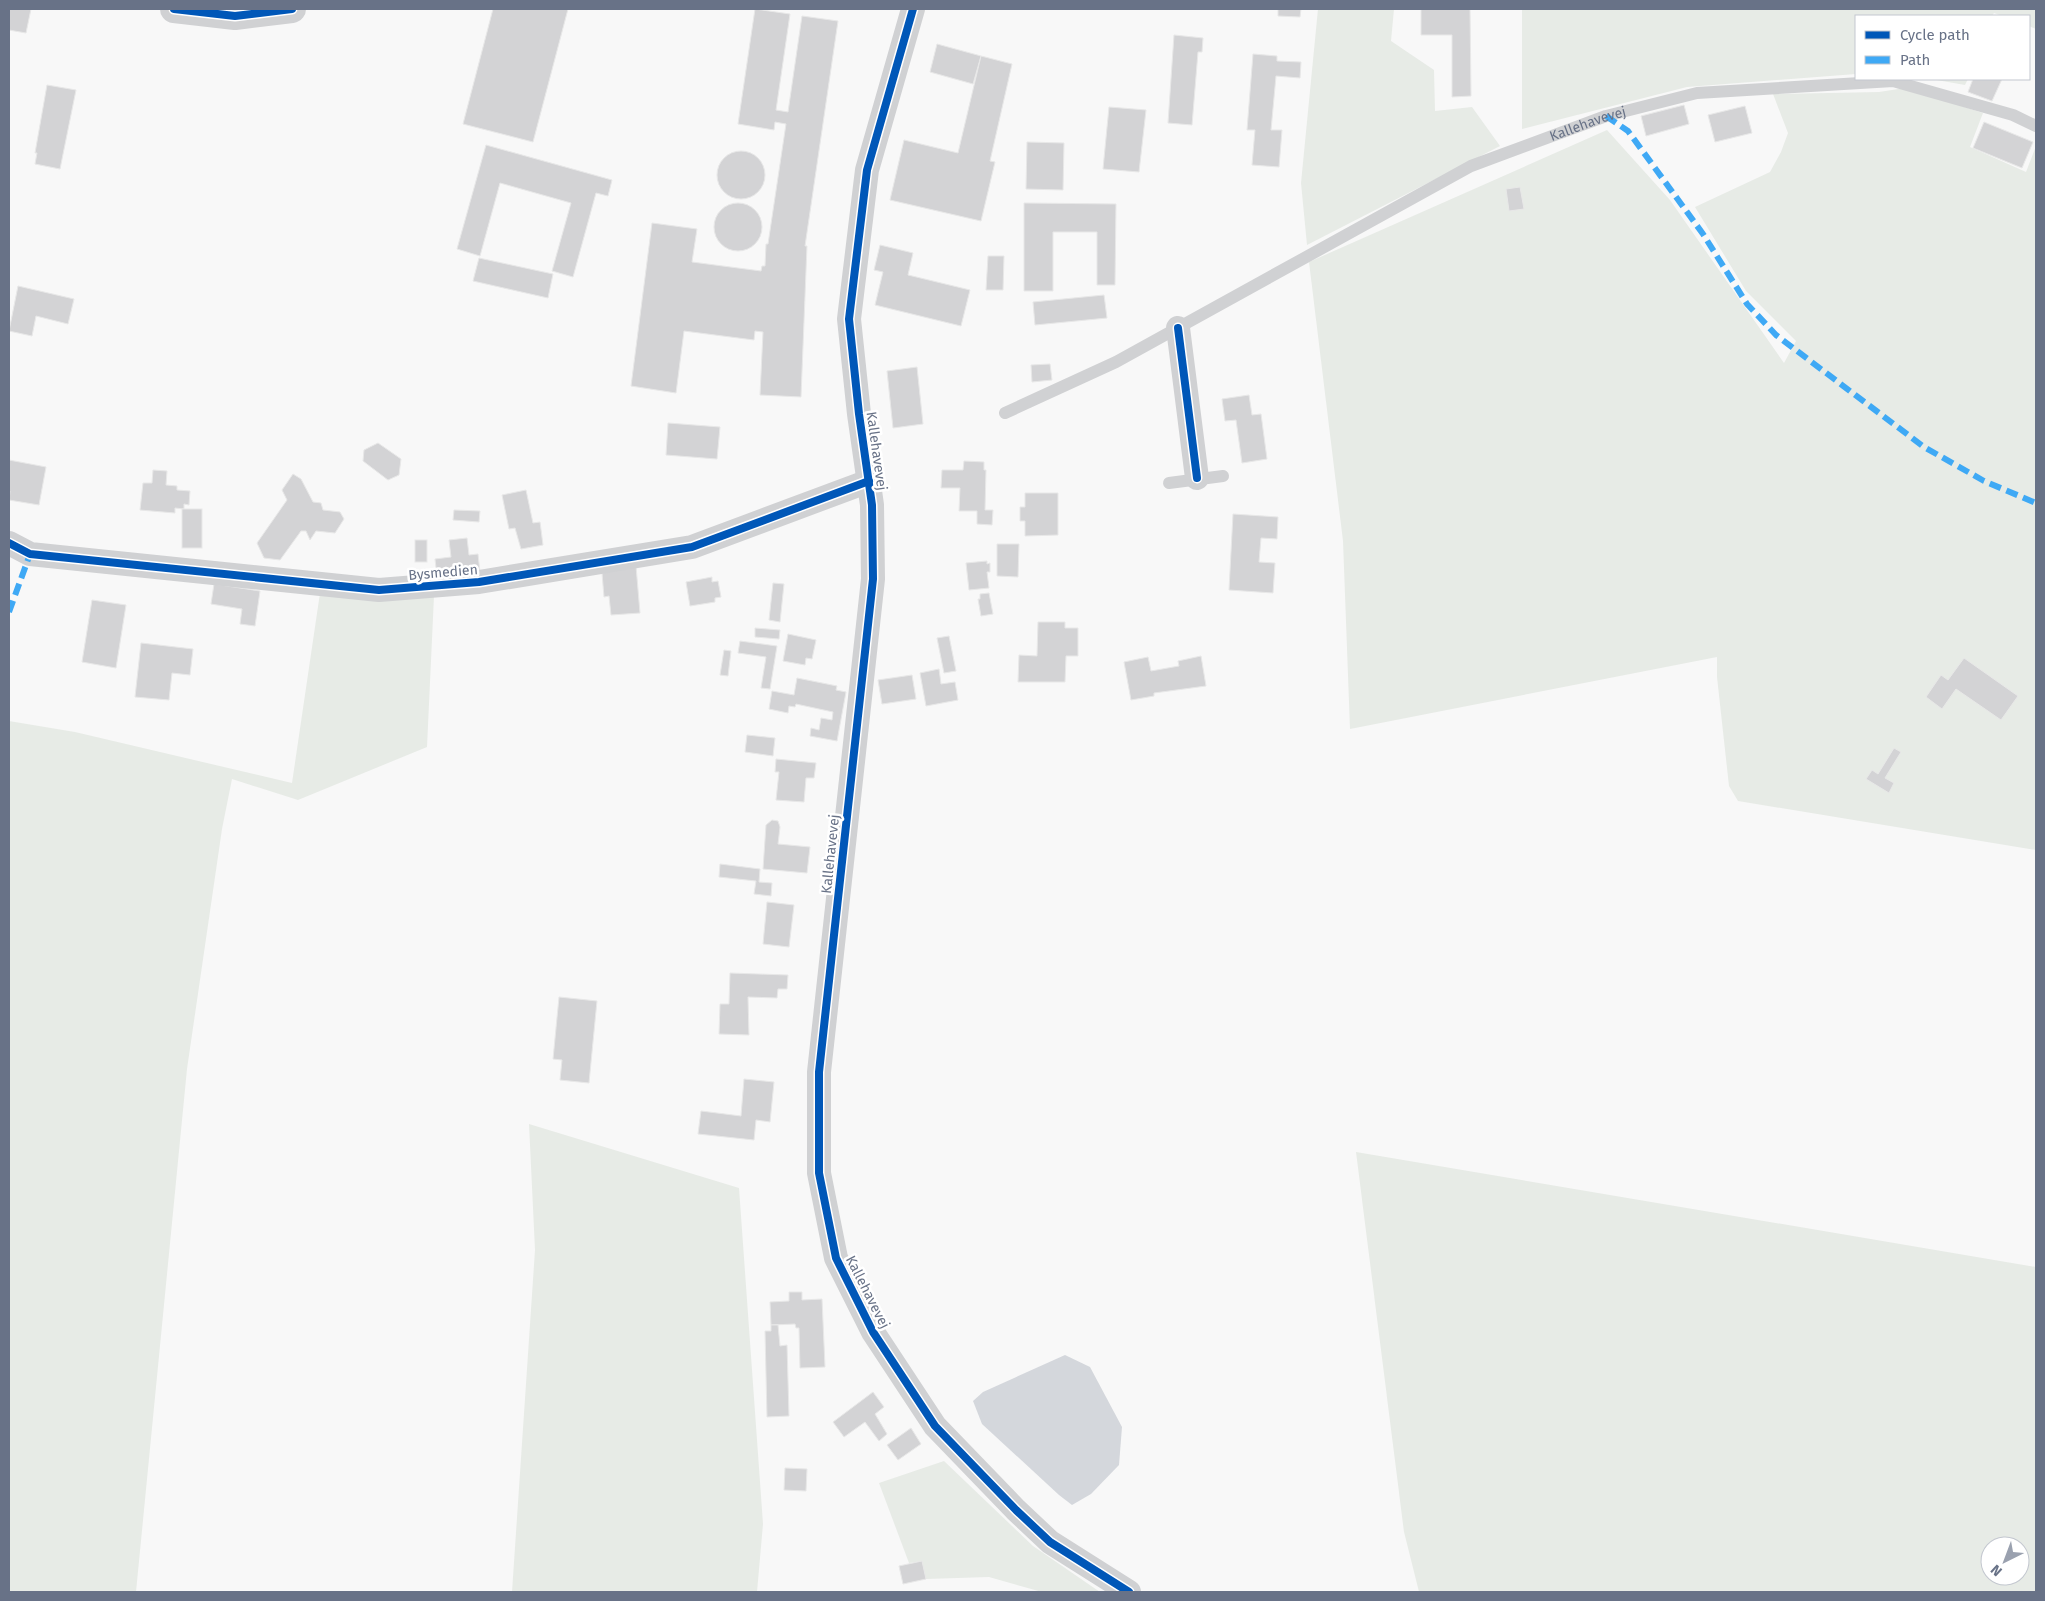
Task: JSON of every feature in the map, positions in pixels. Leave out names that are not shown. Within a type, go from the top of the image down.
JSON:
[{"type":"street","points":[[174,9],[234,16],[292,9]]},
{"type":"street","name":"Kallehavevej","points":[[913,9],[867,170],[849,319],[872,505],[873,580],[819,1072],[819,1173],[836,1258],[873,1332],[935,1426],[1016,1510],[1050,1542],[1129,1592]]},
{"type":"street","points":[[1178,328],[1197,478]]},
{"type":"street","name":"Bysmedien","points":[[9,543],[30,554],[269,580],[388,589],[479,582],[692,547],[869,481]]},
{"type":"lane","name":"Kallehavevej","points":[[1005,413],[1116,362],[1471,166],[1606,116],[1697,93],[1893,81],[2013,115],[2036,126]]},
{"type":"lane","points":[[1169,483],[1223,476]]},
{"type":"shaded area","points":[[1318,9],[1394,9],[1391,41],[1434,70],[1435,111],[1472,107],[1500,146],[1307,245],[1301,183]]},
{"type":"shaded area","points":[[1522,9],[2036,9],[2036,29],[2030,26],[2030,15],[1999,15],[1994,13],[1993,15],[1855,15],[1855,74],[1687,87],[1522,129]]},
{"type":"shaded area","points":[[1937,80],[1968,80],[1965,85]]},
{"type":"shaded area","points":[[1905,88],[1983,113],[1970,147],[2026,172],[2036,146],[2036,850],[1738,801],[1729,786],[1717,677],[1717,657],[1350,729],[1343,541],[1309,262],[1607,130],[1670,200],[1784,363],[1796,341],[1746,291],[1695,207],[1770,172],[1781,152],[1788,133],[1773,94],[1879,92]]},
{"type":"shaded area","points":[[320,593],[434,596],[427,747],[298,800],[232,779],[222,829],[187,1069],[136,1592],[9,1592],[9,721],[75,732],[292,783]]},
{"type":"shaded area","points":[[529,1124],[739,1188],[763,1524],[757,1592],[512,1592],[535,1250]]},
{"type":"shaded area","points":[[1356,1152],[2036,1267],[2036,1592],[1419,1592],[1404,1532]]},
{"type":"shaded area","points":[[1065,1355],[1090,1367],[1122,1427],[1119,1465],[1091,1494],[1072,1505],[982,1424],[973,1401],[983,1392]]},
{"type":"shaded area","points":[[944,1461],[1033,1546],[1100,1592],[1042,1592],[989,1577],[926,1579],[922,1561],[909,1563],[879,1483]]},
{"type":"building","points":[[9,9],[31,9],[26,33],[9,30]]},
{"type":"building","points":[[493,9],[568,9],[533,142],[463,124]]},
{"type":"building","points":[[755,9],[790,14],[776,110],[788,112],[802,16],[838,21],[805,246],[807,246],[801,397],[760,395],[763,332],[755,331],[754,340],[684,331],[676,393],[631,386],[652,223],[697,229],[692,262],[761,271],[762,266],[765,266],[766,244],[768,244],[786,124],[775,122],[774,130],[738,124]]},
{"type":"building","points":[[1278,9],[1301,9],[1300,17],[1278,16]]},
{"type":"building","points":[[1421,9],[1470,9],[1471,96],[1452,97],[1452,35],[1421,35]]},
{"type":"building","points":[[1174,35],[1203,38],[1202,52],[1198,52],[1192,125],[1168,123]]},
{"type":"building","points":[[937,44],[981,56],[973,84],[930,72]]},
{"type":"building","points":[[1253,54],[1277,56],[1277,61],[1301,62],[1300,78],[1276,76],[1271,130],[1282,130],[1279,167],[1252,165],[1255,130],[1247,130]]},
{"type":"building","points":[[981,56],[1012,64],[990,161],[995,162],[981,221],[890,200],[904,140],[958,153]]},
{"type":"building","points":[[1973,80],[2002,80],[1992,101],[1968,92]]},
{"type":"building","points":[[47,85],[76,90],[60,169],[35,164],[37,153],[35,153]]},
{"type":"building","points":[[1684,105],[1689,124],[1646,136],[1641,116]]},
{"type":"building","points":[[1745,106],[1752,133],[1715,142],[1708,115]]},
{"type":"building","points":[[1109,107],[1146,110],[1139,172],[1103,169]]},
{"type":"building","points":[[1984,122],[2033,142],[2022,168],[1973,148]]},
{"type":"building","points":[[1027,142],[1064,143],[1063,190],[1026,189]]},
{"type":"building","points":[[486,145],[612,180],[608,196],[596,193],[573,277],[552,271],[571,203],[500,183],[480,256],[457,249]]},
{"type":"building","points":[[741,151],[750,153],[758,158],[763,166],[765,175],[763,184],[758,192],[750,197],[741,199],[732,197],[724,192],[719,184],[717,175],[719,166],[724,158],[732,153]]},
{"type":"building","points":[[1520,187],[1524,209],[1509,211],[1506,189]]},
{"type":"building","points":[[738,203],[747,205],[755,210],[760,218],[762,227],[760,236],[755,244],[747,249],[738,251],[729,249],[721,244],[716,236],[714,227],[716,218],[721,210],[729,205]]},
{"type":"building","points":[[1024,203],[1116,204],[1115,285],[1097,285],[1097,232],[1053,232],[1053,291],[1024,291]]},
{"type":"building","points":[[880,245],[913,253],[908,275],[970,290],[961,326],[875,305],[883,272],[874,270]]},
{"type":"building","points":[[988,256],[1004,256],[1003,290],[986,290]]},
{"type":"building","points":[[479,258],[553,274],[548,298],[473,281]]},
{"type":"building","points":[[18,286],[74,299],[68,324],[36,316],[32,336],[9,331]]},
{"type":"building","points":[[1104,295],[1107,318],[1035,325],[1033,302]]},
{"type":"building","points":[[1050,364],[1052,380],[1032,382],[1031,365]]},
{"type":"building","points":[[917,367],[923,424],[893,428],[887,371]]},
{"type":"building","points":[[1249,395],[1252,415],[1261,414],[1267,459],[1242,463],[1236,420],[1225,421],[1222,399]]},
{"type":"building","points":[[668,423],[720,427],[717,459],[666,455]]},
{"type":"building","points":[[378,443],[401,459],[399,475],[388,480],[363,461],[364,450]]},
{"type":"building","points":[[9,460],[46,467],[39,505],[9,500]]},
{"type":"building","points":[[964,461],[984,462],[984,470],[986,470],[985,510],[993,510],[992,525],[977,524],[977,511],[959,511],[960,488],[941,488],[942,470],[963,470]]},
{"type":"building","points":[[153,470],[167,471],[166,485],[177,486],[177,490],[190,491],[189,505],[184,504],[184,509],[175,508],[175,513],[140,510],[143,483],[152,483]]},
{"type":"building","points":[[293,474],[301,479],[313,502],[321,503],[323,510],[340,512],[344,519],[335,533],[316,531],[310,540],[306,531],[301,531],[280,560],[264,558],[257,543],[287,500],[282,490]]},
{"type":"building","points":[[526,490],[533,523],[540,522],[543,545],[521,549],[515,528],[509,529],[502,495]]},
{"type":"building","points":[[1025,493],[1058,493],[1058,535],[1025,536],[1025,521],[1020,521],[1020,507],[1025,507]]},
{"type":"building","points":[[182,509],[202,509],[202,548],[182,548]]},
{"type":"building","points":[[454,510],[480,511],[479,522],[453,520]]},
{"type":"building","points":[[1233,514],[1278,517],[1277,539],[1261,538],[1259,562],[1275,563],[1273,593],[1229,590]]},
{"type":"building","points":[[467,538],[469,555],[478,554],[480,572],[437,577],[435,559],[451,557],[449,540]]},
{"type":"building","points":[[415,540],[427,540],[427,562],[415,562]]},
{"type":"building","points":[[997,544],[1019,544],[1018,577],[997,576]]},
{"type":"building","points":[[987,561],[987,564],[990,563],[990,572],[987,572],[989,588],[969,590],[966,563]]},
{"type":"building","points":[[636,566],[640,613],[611,615],[609,596],[604,597],[602,573]]},
{"type":"building","points":[[712,577],[712,582],[718,581],[721,597],[715,598],[715,602],[690,606],[686,582]]},
{"type":"building","points":[[773,583],[784,584],[780,622],[769,620]]},
{"type":"building","points":[[214,584],[260,591],[255,626],[240,624],[242,609],[211,604]]},
{"type":"building","points":[[989,593],[993,614],[981,616],[978,599],[980,599],[980,594]]},
{"type":"building","points":[[92,600],[126,605],[116,668],[82,662]]},
{"type":"building","points":[[1038,622],[1065,622],[1065,628],[1078,628],[1078,656],[1066,656],[1065,682],[1018,682],[1019,655],[1037,656]]},
{"type":"building","points":[[755,628],[780,630],[779,639],[755,637]]},
{"type":"building","points":[[788,634],[816,640],[812,659],[806,658],[805,665],[783,661]]},
{"type":"building","points":[[949,636],[956,671],[944,673],[937,638]]},
{"type":"building","points":[[740,641],[777,646],[770,689],[761,688],[766,657],[738,653]]},
{"type":"building","points":[[141,643],[193,649],[190,675],[172,673],[169,700],[135,697]]},
{"type":"building","points":[[724,650],[731,651],[728,676],[720,675]]},
{"type":"building","points":[[1201,656],[1206,686],[1154,693],[1154,696],[1131,700],[1124,662],[1148,657],[1151,671],[1179,666],[1178,661]]},
{"type":"building","points":[[1964,658],[2018,696],[2001,720],[1956,689],[1942,709],[1926,697],[1941,675],[1948,680]]},
{"type":"building","points":[[939,669],[941,684],[955,682],[958,700],[926,706],[920,673]]},
{"type":"building","points":[[912,675],[916,699],[882,704],[878,680]]},
{"type":"building","points":[[797,678],[837,686],[836,690],[846,692],[837,741],[810,736],[811,728],[819,730],[821,718],[832,720],[833,712],[796,704],[795,707],[789,706],[788,713],[769,709],[772,691],[794,695]]},
{"type":"building","points":[[747,735],[775,738],[773,756],[745,752]]},
{"type":"building","points":[[1894,748],[1901,752],[1885,778],[1894,783],[1889,793],[1866,779],[1872,770],[1878,774]]},
{"type":"building","points":[[776,759],[816,763],[814,778],[806,778],[804,802],[776,800],[779,772],[775,772]]},
{"type":"building","points":[[772,820],[778,821],[780,827],[778,844],[810,847],[807,873],[763,869],[766,825]]},
{"type":"building","points":[[720,864],[760,869],[759,882],[772,883],[771,896],[754,894],[756,881],[719,877]]},
{"type":"building","points":[[767,902],[794,905],[789,947],[763,944]]},
{"type":"building","points":[[730,973],[788,975],[787,989],[778,989],[777,998],[748,997],[749,1035],[719,1034],[720,1004],[729,1004]]},
{"type":"building","points":[[559,997],[597,1001],[589,1083],[560,1080],[562,1060],[553,1059]]},
{"type":"building","points":[[744,1079],[774,1082],[770,1122],[756,1120],[754,1140],[698,1134],[701,1111],[741,1116]]},
{"type":"building","points":[[789,1292],[802,1292],[802,1300],[822,1299],[825,1367],[800,1368],[799,1328],[796,1328],[795,1324],[771,1325],[770,1302],[789,1301]]},
{"type":"building","points":[[771,1325],[778,1325],[780,1346],[787,1345],[789,1416],[767,1417],[765,1331],[771,1331]]},
{"type":"building","points":[[873,1392],[884,1407],[875,1414],[887,1434],[879,1441],[865,1422],[844,1437],[833,1422]]},
{"type":"building","points":[[911,1428],[921,1444],[898,1460],[887,1445]]},
{"type":"building","points":[[785,1468],[807,1469],[806,1491],[784,1490]]},
{"type":"building","points":[[922,1561],[926,1579],[903,1584],[899,1566]]},
{"type":"marked path","points":[[1606,116],[1628,131],[1703,234],[1747,304],[1776,335],[1924,447],[1984,481],[2036,503]]},
{"type":"marked path","points":[[9,612],[30,554]]},
{"type":"cycle path","points":[[174,9],[235,16],[292,9]]},
{"type":"cycle path","points":[[913,9],[867,170],[849,319],[859,414],[872,505],[873,579],[819,1072],[819,1173],[836,1258],[873,1332],[935,1426],[1016,1510],[1050,1542],[1129,1592]]},
{"type":"cycle path","points":[[1178,328],[1197,478]]},
{"type":"cycle path","points":[[9,543],[30,554],[379,590],[479,582],[692,547],[869,481]]}]
